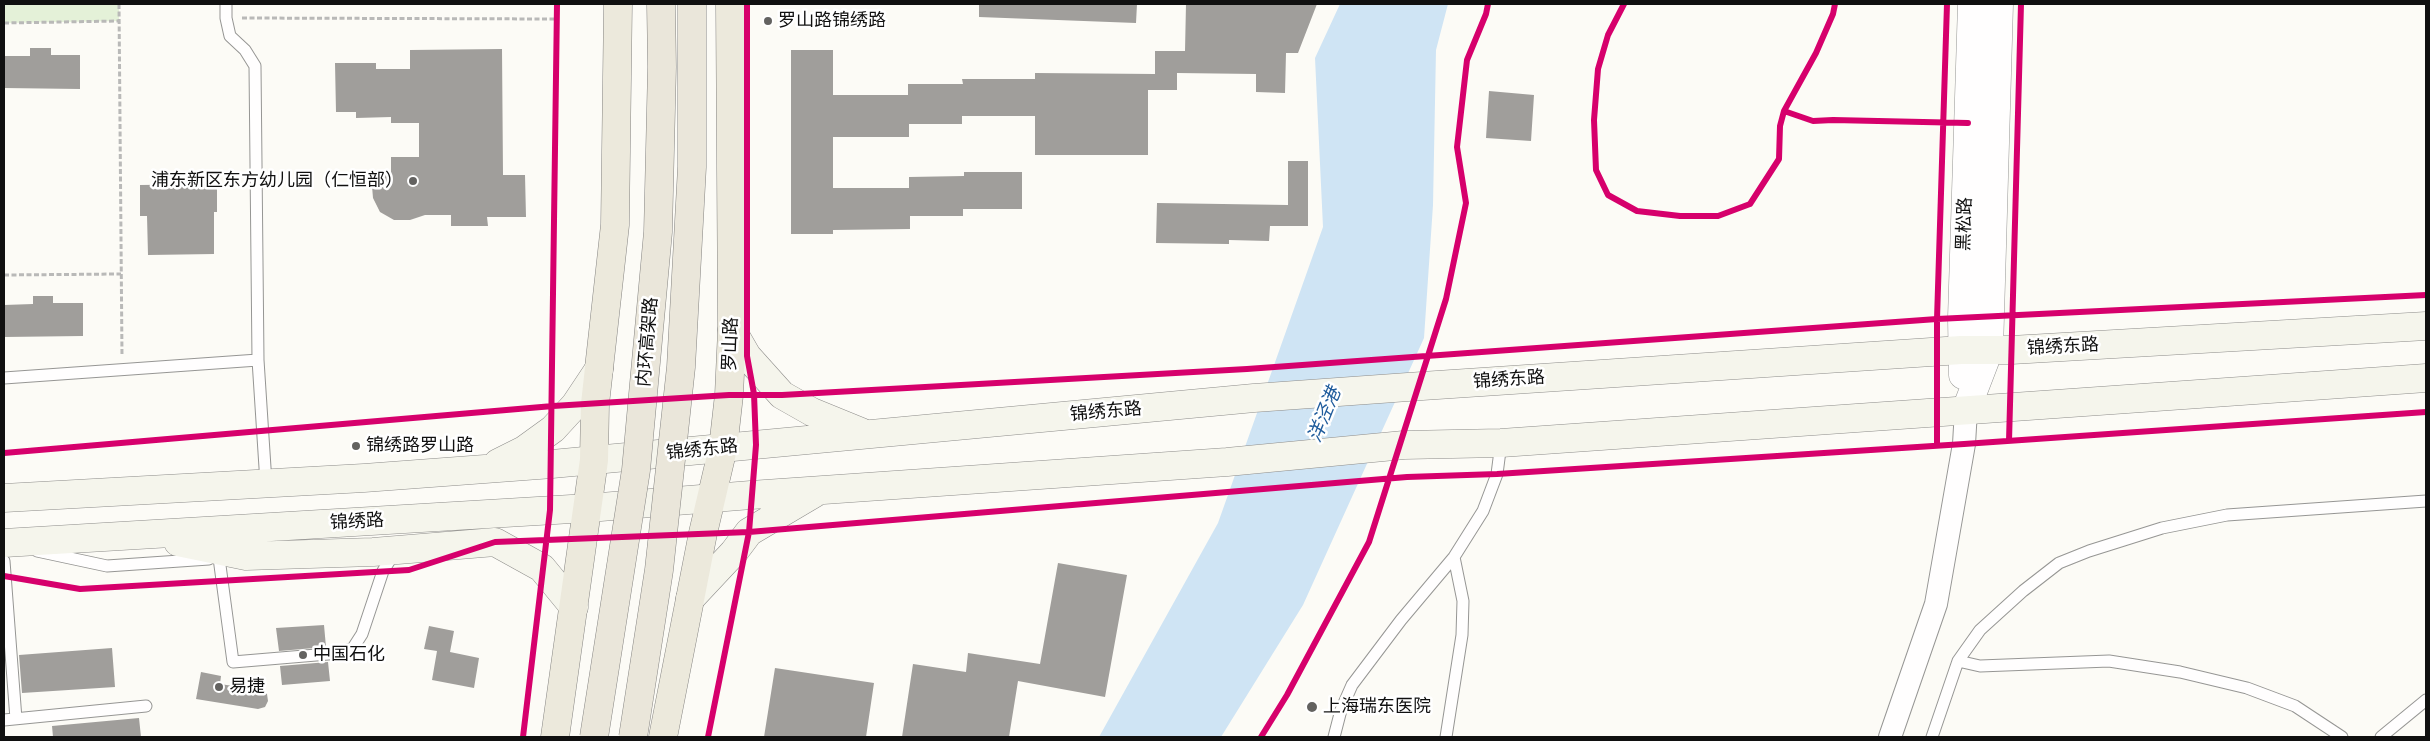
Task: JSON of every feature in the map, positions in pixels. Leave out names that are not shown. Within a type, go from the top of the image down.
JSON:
[{"type":"highway","name":"内环高架路","points":[[594,737],[636,470],[658,232],[662,67],[661,4]]},
{"type":"highway","name":"内环高架路","points":[[633,737],[659,570],[681,366],[692,167],[692,4]]},
{"type":"main road","points":[[555,737],[594,460],[595,404],[615,225],[618,4]]},
{"type":"main road","name":"罗山路","points":[[663,737],[690,598],[723,448],[729,395],[732,330],[730,4]]},
{"type":"main road","name":"锦绣东路","points":[[594,460],[1254,398],[1961,350],[2426,326]]},
{"type":"main road","points":[[732,330],[747,356],[782,396],[812,412],[868,434]]},
{"type":"main road","points":[[485,469],[524,450],[553,429],[575,405],[599,369]]},
{"type":"main road","points":[[711,499],[1227,462],[1404,445],[1501,443],[2426,378]]},
{"type":"main road","points":[[4,498],[266,484],[594,460]]},
{"type":"main road","points":[[690,598],[734,552],[749,532],[819,490]]},
{"type":"main road","name":"锦绣路","points":[[4,543],[711,499]]},
{"type":"main road","points":[[144,535],[246,556],[396,550],[495,542],[542,568],[574,607]]},
{"type":"street","name":"黑松路","points":[[1890,737],[1936,604],[1964,444],[1966,410],[1961,350],[1972,4]]},
{"type":"street","points":[[1966,410],[1989,350],[2000,4]]},
{"type":"lane","points":[[226,4],[226,18],[230,36],[245,50],[255,66],[258,360],[266,484]]},
{"type":"lane","points":[[4,378],[258,360]]},
{"type":"lane","points":[[1334,737],[1341,710],[1352,685],[1401,620],[1454,557],[1491,493],[1497,474],[1501,443]]},
{"type":"lane","points":[[1932,737],[1958,661],[1980,630],[2023,591],[2059,563],[2089,551],[2162,528],[2227,515],[2426,501]]},
{"type":"lane","points":[[4,543],[107,566],[246,556]]},
{"type":"lane","points":[[219,558],[233,662],[340,653],[353,648],[362,634],[383,572],[396,550]]},
{"type":"lane","points":[[1446,737],[1462,635],[1463,601],[1454,557]]},
{"type":"lane","points":[[4,561],[16,719]]},
{"type":"lane","points":[[1958,661],[1980,666],[2109,661],[2180,672],[2247,688],[2295,706],[2342,737]]},
{"type":"lane","points":[[2381,737],[2426,700]]},
{"type":"lane","points":[[4,720],[146,706]]},
{"type":"path","points":[[119,4],[122,370]]},
{"type":"path","points":[[556,9],[556,29]]},
{"type":"path","points":[[226,18],[556,19]]},
{"type":"path","points":[[4,24],[119,21]]},
{"type":"path","points":[[4,275],[122,274]]},
{"type":"green space","points":[[4,4],[119,4],[119,21],[4,23]]},
{"type":"water","name":"洋泾港","points":[[1340,4],[1448,4],[1436,50],[1433,205],[1424,338],[1303,605],[1221,737],[1099,737],[1218,523],[1323,227],[1315,58]]},
{"type":"building","points":[[979,4],[1137,4],[1136,23],[979,17]]},
{"type":"building","points":[[1186,4],[1317,4],[1298,53],[1286,53],[1285,93],[1256,92],[1256,74],[1177,73],[1177,90],[1148,90],[1148,155],[1035,155],[1035,116],[962,116],[962,124],[909,124],[909,137],[833,137],[833,188],[909,188],[909,177],[964,176],[964,172],[1022,172],[1022,209],[963,209],[963,216],[910,216],[910,229],[833,230],[833,234],[791,234],[791,50],[833,50],[833,95],[908,95],[908,84],[963,84],[962,79],[1035,79],[1035,73],[1155,74],[1155,51],[1185,51]]},
{"type":"building","points":[[30,48],[51,48],[51,55],[80,55],[80,89],[4,88],[4,56],[30,56]]},
{"type":"building","points":[[502,49],[503,175],[525,175],[526,217],[487,217],[488,226],[451,226],[451,215],[425,215],[410,220],[394,220],[380,212],[373,198],[371,174],[391,173],[391,157],[419,157],[419,123],[391,123],[391,117],[356,118],[356,112],[336,112],[335,63],[376,63],[376,69],[410,69],[410,50]]},
{"type":"building","points":[[1489,91],[1534,95],[1531,141],[1486,138]]},
{"type":"building","points":[[1288,161],[1308,161],[1308,226],[1270,226],[1269,241],[1229,240],[1229,244],[1156,243],[1157,203],[1288,205]]},
{"type":"building","points":[[217,184],[217,212],[214,212],[214,254],[148,255],[147,216],[140,216],[140,185]]},
{"type":"building","points":[[33,296],[53,296],[53,303],[83,303],[83,336],[4,337],[4,305],[33,304]]},
{"type":"building","points":[[1058,563],[1127,575],[1105,697],[1018,681],[1009,737],[902,737],[913,664],[966,672],[968,653],[1040,664]]},
{"type":"building","points":[[324,625],[326,647],[279,651],[276,628]]},
{"type":"building","points":[[429,626],[454,631],[450,652],[479,658],[474,688],[432,680],[437,651],[424,649]]},
{"type":"building","points":[[112,648],[115,687],[22,693],[19,655]]},
{"type":"building","points":[[328,662],[330,681],[282,685],[280,666]]},
{"type":"building","points":[[775,668],[874,683],[866,737],[764,737]]},
{"type":"building","name":"易捷","points":[[201,672],[221,676],[220,684],[260,690],[267,694],[268,701],[265,707],[258,709],[196,699]]},
{"type":"building","points":[[139,718],[141,737],[53,737],[52,726]]},
{"type":"cycle path","points":[[523,737],[550,510],[557,4]]},
{"type":"cycle path","points":[[708,737],[749,532],[756,445],[754,394],[747,356],[747,4]]},
{"type":"cycle path","points":[[1261,737],[1287,695],[1369,542],[1446,299],[1466,203],[1457,147],[1467,60],[1486,14],[1488,4]]},
{"type":"cycle path","points":[[1624,4],[1608,35],[1598,69],[1594,120],[1596,170],[1608,195],[1637,211],[1680,216],[1718,216],[1750,204],[1779,159],[1780,126],[1784,111],[1816,53],[1833,14],[1835,4]]},
{"type":"cycle path","points":[[1937,445],[1937,319],[1947,4]]},
{"type":"cycle path","points":[[2009,441],[2021,4]]},
{"type":"cycle path","points":[[1784,111],[1813,121],[1968,123]]},
{"type":"cycle path","points":[[4,453],[553,406],[729,395],[782,395],[1247,369],[1937,319],[2426,295]]},
{"type":"cycle path","points":[[4,576],[80,589],[409,570],[495,542],[749,532],[1407,477],[1497,474],[2426,412]]},
{"type":"place","name":"罗山路锦绣路","points":[[768,21]]},
{"type":"place","name":"浦东新区东方幼儿园（仁恒部）","points":[[413,181]]},
{"type":"place","name":"锦绣路罗山路","points":[[356,446]]},
{"type":"place","name":"中国石化","points":[[303,655]]},
{"type":"place","name":"易捷","points":[[219,687]]},
{"type":"place","name":"上海瑞东医院","points":[[1312,707]]}]
